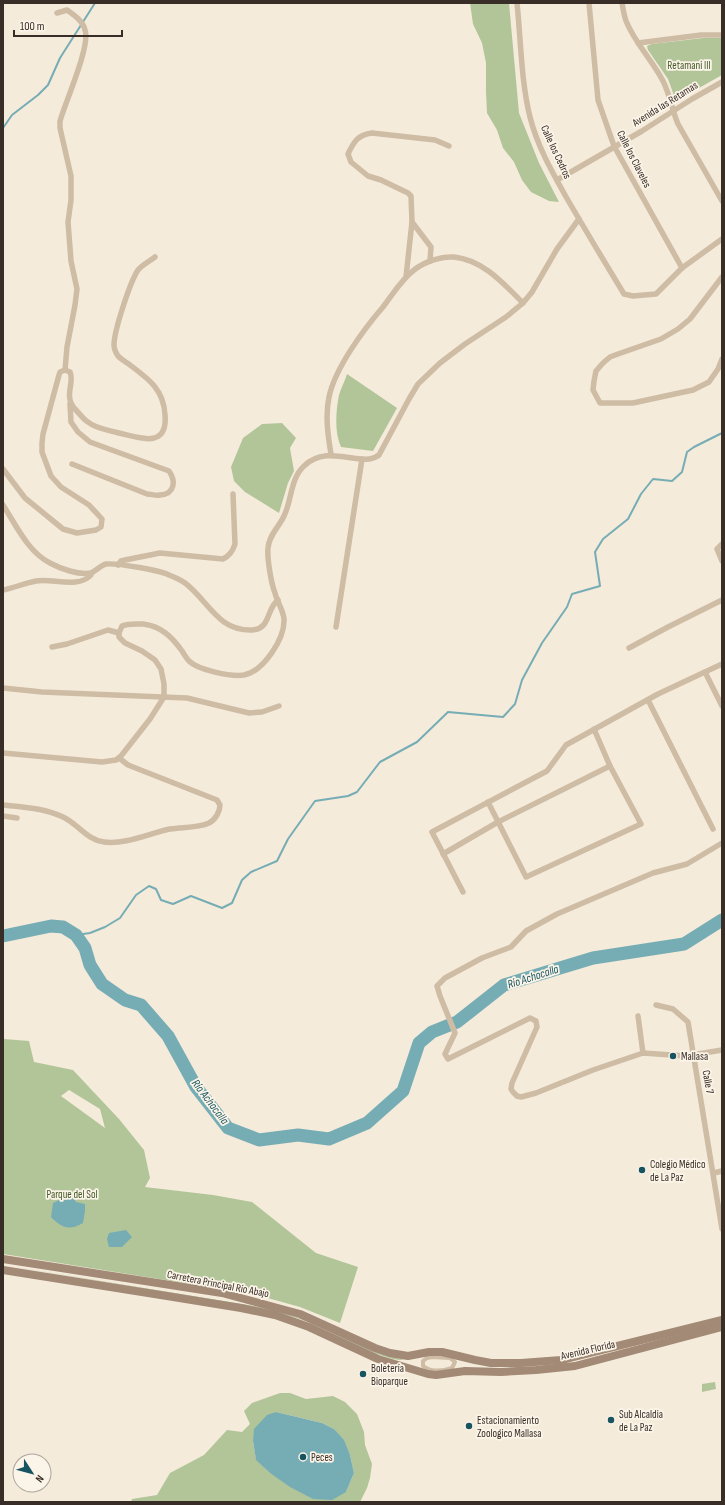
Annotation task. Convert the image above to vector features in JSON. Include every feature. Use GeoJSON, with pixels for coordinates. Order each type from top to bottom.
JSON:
{"type":"FeatureCollection","features":[{"type":"Feature","properties":{"kind":"main road","name":"Carretera Principal Río Abajo"},"geometry":{"type":"LineString","coordinates":[[3,1259],[222,1293],[300,1314],[375,1348],[390,1353],[408,1356],[429,1352],[442,1352],[456,1355]]}},
{"type":"Feature","properties":{"kind":"main road","name":"Carretera Principal Río Abajo"},"geometry":{"type":"LineString","coordinates":[[3,1270],[182,1298],[270,1314],[309,1327],[378,1359],[428,1374],[436,1375],[454,1370]]}},
{"type":"Feature","properties":{"kind":"main road","name":"Avenida Florida"},"geometry":{"type":"LineString","coordinates":[[456,1355],[490,1363],[521,1363],[561,1360],[722,1320]]}},
{"type":"Feature","properties":{"kind":"main road","name":"Avenida Florida"},"geometry":{"type":"LineString","coordinates":[[454,1370],[501,1372],[569,1367],[722,1327]]}},
{"type":"Feature","properties":{"kind":"main road"},"geometry":{"type":"LineString","coordinates":[[420,1371],[419,1362],[422,1354]]}},
{"type":"Feature","properties":{"kind":"main road"},"geometry":{"type":"LineString","coordinates":[[454,1370],[459,1364],[456,1355]]}},
{"type":"Feature","properties":{"kind":"street","name":"Calle los Cedros"},"geometry":{"type":"LineString","coordinates":[[517,3],[525,86],[530,117],[538,141],[557,180],[624,294],[633,296],[656,294],[682,268]]}},
{"type":"Feature","properties":{"kind":"street","name":"Calle los Claveles"},"geometry":{"type":"LineString","coordinates":[[588,3],[598,100],[614,146],[682,268]]}},
{"type":"Feature","properties":{"kind":"street"},"geometry":{"type":"LineString","coordinates":[[622,3],[625,19],[638,43],[663,81],[668,93],[672,112],[678,124],[722,201]]}},
{"type":"Feature","properties":{"kind":"street"},"geometry":{"type":"LineString","coordinates":[[57,13],[67,10],[78,19],[86,30],[84,50],[60,121],[60,128],[71,176],[71,200],[68,222],[71,261],[77,289],[66,346],[65,370]]}},
{"type":"Feature","properties":{"kind":"street"},"geometry":{"type":"LineString","coordinates":[[638,43],[701,35],[722,35]]}},
{"type":"Feature","properties":{"kind":"street","name":"Avenida las Retamas"},"geometry":{"type":"LineString","coordinates":[[557,180],[722,82]]}},
{"type":"Feature","properties":{"kind":"street"},"geometry":{"type":"LineString","coordinates":[[406,277],[412,222],[411,196],[408,193],[381,180],[368,176],[351,162],[348,154],[353,143],[363,134],[372,133],[435,140],[449,146]]}},
{"type":"Feature","properties":{"kind":"street"},"geometry":{"type":"LineString","coordinates":[[118,633],[122,626],[128,624],[148,625],[157,628],[170,636],[189,661],[197,666],[227,674],[244,675],[252,672],[263,664],[277,643],[284,619],[272,581],[268,550],[270,537],[284,516],[298,472],[308,462],[331,454],[370,460],[376,458],[381,452],[418,384],[465,344],[506,317],[523,303],[532,292],[557,249],[579,219]]}},
{"type":"Feature","properties":{"kind":"street"},"geometry":{"type":"LineString","coordinates":[[412,222],[431,247],[430,261]]}},
{"type":"Feature","properties":{"kind":"street"},"geometry":{"type":"LineString","coordinates":[[682,268],[722,239]]}},
{"type":"Feature","properties":{"kind":"street"},"geometry":{"type":"LineString","coordinates":[[70,402],[88,423],[105,430],[145,440],[155,438],[164,429],[166,415],[160,393],[151,382],[118,356],[114,346],[116,330],[132,283],[138,270],[155,257]]}},
{"type":"Feature","properties":{"kind":"street"},"geometry":{"type":"LineString","coordinates":[[331,454],[327,420],[329,397],[334,383],[363,332],[406,277],[415,269],[430,261],[453,257],[471,261],[498,278],[523,303]]}},
{"type":"Feature","properties":{"kind":"street"},"geometry":{"type":"LineString","coordinates":[[722,277],[690,319],[678,329],[657,341],[618,354],[606,360],[596,371],[593,390],[600,403],[633,402],[693,390],[709,382],[718,369],[722,359]]}},
{"type":"Feature","properties":{"kind":"street"},"geometry":{"type":"LineString","coordinates":[[65,370],[70,372],[72,376],[69,394],[72,422],[78,432],[90,442],[168,471],[174,478],[174,486],[168,493],[160,495],[147,494],[72,464]]}},
{"type":"Feature","properties":{"kind":"street"},"geometry":{"type":"LineString","coordinates":[[3,468],[25,498],[63,529],[77,532],[96,530],[101,526],[102,519],[96,512],[55,482],[51,476],[42,452],[43,434],[59,375],[60,372],[65,370]]}},
{"type":"Feature","properties":{"kind":"street"},"geometry":{"type":"LineString","coordinates":[[336,628],[362,459]]}},
{"type":"Feature","properties":{"kind":"street"},"geometry":{"type":"LineString","coordinates":[[118,565],[121,561],[160,553],[225,558],[233,551],[235,544],[233,494]]}},
{"type":"Feature","properties":{"kind":"street"},"geometry":{"type":"LineString","coordinates":[[3,505],[31,546],[42,559],[61,568],[91,573]]}},
{"type":"Feature","properties":{"kind":"street"},"geometry":{"type":"LineString","coordinates":[[722,544],[717,549],[722,561]]}},
{"type":"Feature","properties":{"kind":"street"},"geometry":{"type":"LineString","coordinates":[[3,590],[37,581],[79,581],[88,578],[91,573],[105,564],[118,565],[168,574],[185,583],[218,619],[232,626],[245,630],[256,629],[264,626],[272,606],[278,600]]}},
{"type":"Feature","properties":{"kind":"street"},"geometry":{"type":"LineString","coordinates":[[630,648],[722,600]]}},
{"type":"Feature","properties":{"kind":"street"},"geometry":{"type":"LineString","coordinates":[[3,753],[102,762],[119,758],[150,719],[164,697],[163,679],[158,664],[142,651],[125,643],[119,637],[118,633],[108,630],[67,644],[52,647]]}},
{"type":"Feature","properties":{"kind":"street"},"geometry":{"type":"LineString","coordinates":[[463,892],[432,832],[547,771],[566,745],[648,700],[722,664]]}},
{"type":"Feature","properties":{"kind":"street"},"geometry":{"type":"LineString","coordinates":[[705,672],[722,706]]}},
{"type":"Feature","properties":{"kind":"street"},"geometry":{"type":"LineString","coordinates":[[3,688],[42,692],[151,698],[187,698],[249,713],[262,712],[279,706]]}},
{"type":"Feature","properties":{"kind":"street"},"geometry":{"type":"LineString","coordinates":[[648,700],[713,829]]}},
{"type":"Feature","properties":{"kind":"street"},"geometry":{"type":"LineString","coordinates":[[488,802],[526,877],[641,824],[610,766],[594,730]]}},
{"type":"Feature","properties":{"kind":"street"},"geometry":{"type":"LineString","coordinates":[[3,805],[49,811],[65,818],[93,839],[114,843],[169,830],[202,825],[210,822],[216,816],[220,805],[217,800],[128,765],[119,758]]}},
{"type":"Feature","properties":{"kind":"street"},"geometry":{"type":"LineString","coordinates":[[443,854],[498,822],[610,766]]}},
{"type":"Feature","properties":{"kind":"street"},"geometry":{"type":"LineString","coordinates":[[3,816],[16,818]]}},
{"type":"Feature","properties":{"kind":"street"},"geometry":{"type":"LineString","coordinates":[[722,842],[687,864],[653,873],[557,914],[526,931],[511,947],[482,958],[445,978],[437,986],[455,1033],[445,1054],[448,1059],[530,1018],[536,1021],[536,1027],[512,1083],[511,1089],[517,1096],[521,1097],[536,1093],[593,1070],[643,1053],[686,1056],[722,1050]]}},
{"type":"Feature","properties":{"kind":"street","name":"Calle 7"},"geometry":{"type":"LineString","coordinates":[[656,1005],[673,1009],[688,1022],[714,1173],[722,1230]]}},
{"type":"Feature","properties":{"kind":"street"},"geometry":{"type":"LineString","coordinates":[[638,1016],[643,1053]]}},
{"type":"Feature","properties":{"kind":"street"},"geometry":{"type":"LineString","coordinates":[[714,1173],[722,1171]]}},
{"type":"Feature","properties":{"kind":"street"},"geometry":{"type":"LineString","coordinates":[[432,1357],[450,1358],[454,1362],[454,1370],[425,1368],[423,1366],[423,1361],[432,1357]]}},
{"type":"Feature","properties":{"kind":"green space"},"geometry":{"type":"Polygon","coordinates":[[[470,3],[509,3],[519,113],[539,163],[559,202],[549,201],[531,192],[522,180],[514,162],[503,148],[497,130],[487,113],[486,63],[482,43],[473,24],[470,3]]]}},
{"type":"Feature","properties":{"kind":"green space","name":"Retamani III"},"geometry":{"type":"Polygon","coordinates":[[[703,38],[722,38],[722,75],[676,101],[668,79],[648,50],[647,46],[652,44],[703,38]]]}},
{"type":"Feature","properties":{"kind":"green space"},"geometry":{"type":"Polygon","coordinates":[[[347,374],[397,408],[373,451],[341,447],[336,428],[337,407],[339,395],[347,374]]]}},
{"type":"Feature","properties":{"kind":"green space"},"geometry":{"type":"Polygon","coordinates":[[[282,423],[296,438],[290,448],[294,471],[288,483],[279,513],[245,492],[234,481],[231,467],[243,438],[262,424],[282,423]]]}},
{"type":"Feature","properties":{"kind":"green space","name":"Parque del Sol"},"geometry":{"type":"Polygon","coordinates":[[[3,1028],[4,1039],[29,1041],[34,1062],[73,1070],[119,1119],[144,1150],[150,1178],[145,1187],[213,1195],[252,1202],[316,1253],[358,1267],[340,1323],[300,1307],[253,1294],[3,1254],[3,1028]],[[69,1090],[61,1096],[105,1128],[100,1109],[69,1090]]]}},
{"type":"Feature","properties":{"kind":"green space"},"geometry":{"type":"Polygon","coordinates":[[[3,1265],[269,1309],[311,1322],[375,1350],[404,1360],[395,1359],[372,1352],[313,1324],[294,1317],[260,1308],[3,1265]]]}},
{"type":"Feature","properties":{"kind":"green space"},"geometry":{"type":"Polygon","coordinates":[[[715,1382],[716,1389],[702,1392],[702,1384],[715,1382]]]}},
{"type":"Feature","properties":{"kind":"green space"},"geometry":{"type":"Polygon","coordinates":[[[280,1393],[290,1393],[306,1399],[333,1396],[345,1402],[357,1414],[364,1432],[365,1445],[372,1464],[367,1488],[360,1502],[131,1502],[132,1499],[157,1495],[170,1473],[204,1455],[227,1430],[242,1432],[250,1424],[244,1411],[252,1403],[280,1393]],[[276,1412],[253,1441],[256,1459],[270,1473],[346,1492],[354,1473],[350,1455],[334,1429],[322,1423],[276,1412]]]}},
{"type":"Feature","properties":{"kind":"water"},"geometry":{"type":"Polygon","coordinates":[[[73,1197],[76,1202],[85,1204],[85,1211],[83,1223],[70,1228],[62,1226],[51,1217],[53,1203],[63,1198],[73,1197]]]}},
{"type":"Feature","properties":{"kind":"water"},"geometry":{"type":"Polygon","coordinates":[[[126,1230],[132,1237],[122,1247],[109,1247],[107,1239],[109,1233],[126,1230]]]}},
{"type":"Feature","properties":{"kind":"water","name":"Peces"},"geometry":{"type":"Polygon","coordinates":[[[276,1412],[322,1423],[334,1429],[344,1440],[350,1455],[354,1473],[346,1492],[332,1500],[313,1499],[290,1487],[270,1473],[256,1460],[253,1441],[254,1429],[267,1415],[276,1412]]]}},
{"type":"Feature","properties":{"kind":"waterway"},"geometry":{"type":"LineString","coordinates":[[3,128],[12,115],[38,95],[48,85],[60,58],[95,3]]}},
{"type":"Feature","properties":{"kind":"waterway"},"geometry":{"type":"LineString","coordinates":[[76,935],[90,933],[105,927],[120,918],[136,895],[149,886],[156,889],[161,900],[173,904],[191,896],[222,908],[232,903],[242,880],[251,872],[277,861],[288,839],[315,801],[348,796],[357,792],[380,762],[417,742],[448,712],[503,717],[515,704],[522,680],[542,643],[567,607],[572,594],[600,586],[595,552],[603,539],[628,519],[641,494],[653,479],[672,481],[682,472],[687,452],[722,433]]}},
{"type":"Feature","properties":{"kind":"waterway","name":"Río Achocalla"},"geometry":{"type":"LineString","coordinates":[[3,936],[51,926],[63,927],[76,935],[85,948],[90,965],[102,984],[125,1000],[141,1005],[168,1036],[196,1087],[228,1128],[259,1140],[298,1135],[329,1139],[367,1123],[403,1091],[419,1043],[432,1032],[457,1022],[504,985],[593,958],[684,944],[722,920]]}},
{"type":"Feature","properties":{"kind":"place","name":"Mallasa"},"geometry":{"type":"Point","coordinates":[673,1056]}},
{"type":"Feature","properties":{"kind":"place","name":"Colegio Médico de La Paz"},"geometry":{"type":"Point","coordinates":[642,1170]}},
{"type":"Feature","properties":{"kind":"place","name":"Boletería Bioparque"},"geometry":{"type":"Point","coordinates":[363,1374]}},
{"type":"Feature","properties":{"kind":"place","name":"Sub Alcaldia de La Paz"},"geometry":{"type":"Point","coordinates":[611,1420]}},
{"type":"Feature","properties":{"kind":"place","name":"Estacionamiento Zoologico Mallasa"},"geometry":{"type":"Point","coordinates":[469,1426]}},
{"type":"Feature","properties":{"kind":"place","name":"Peces"},"geometry":{"type":"Point","coordinates":[303,1457]}}]}
